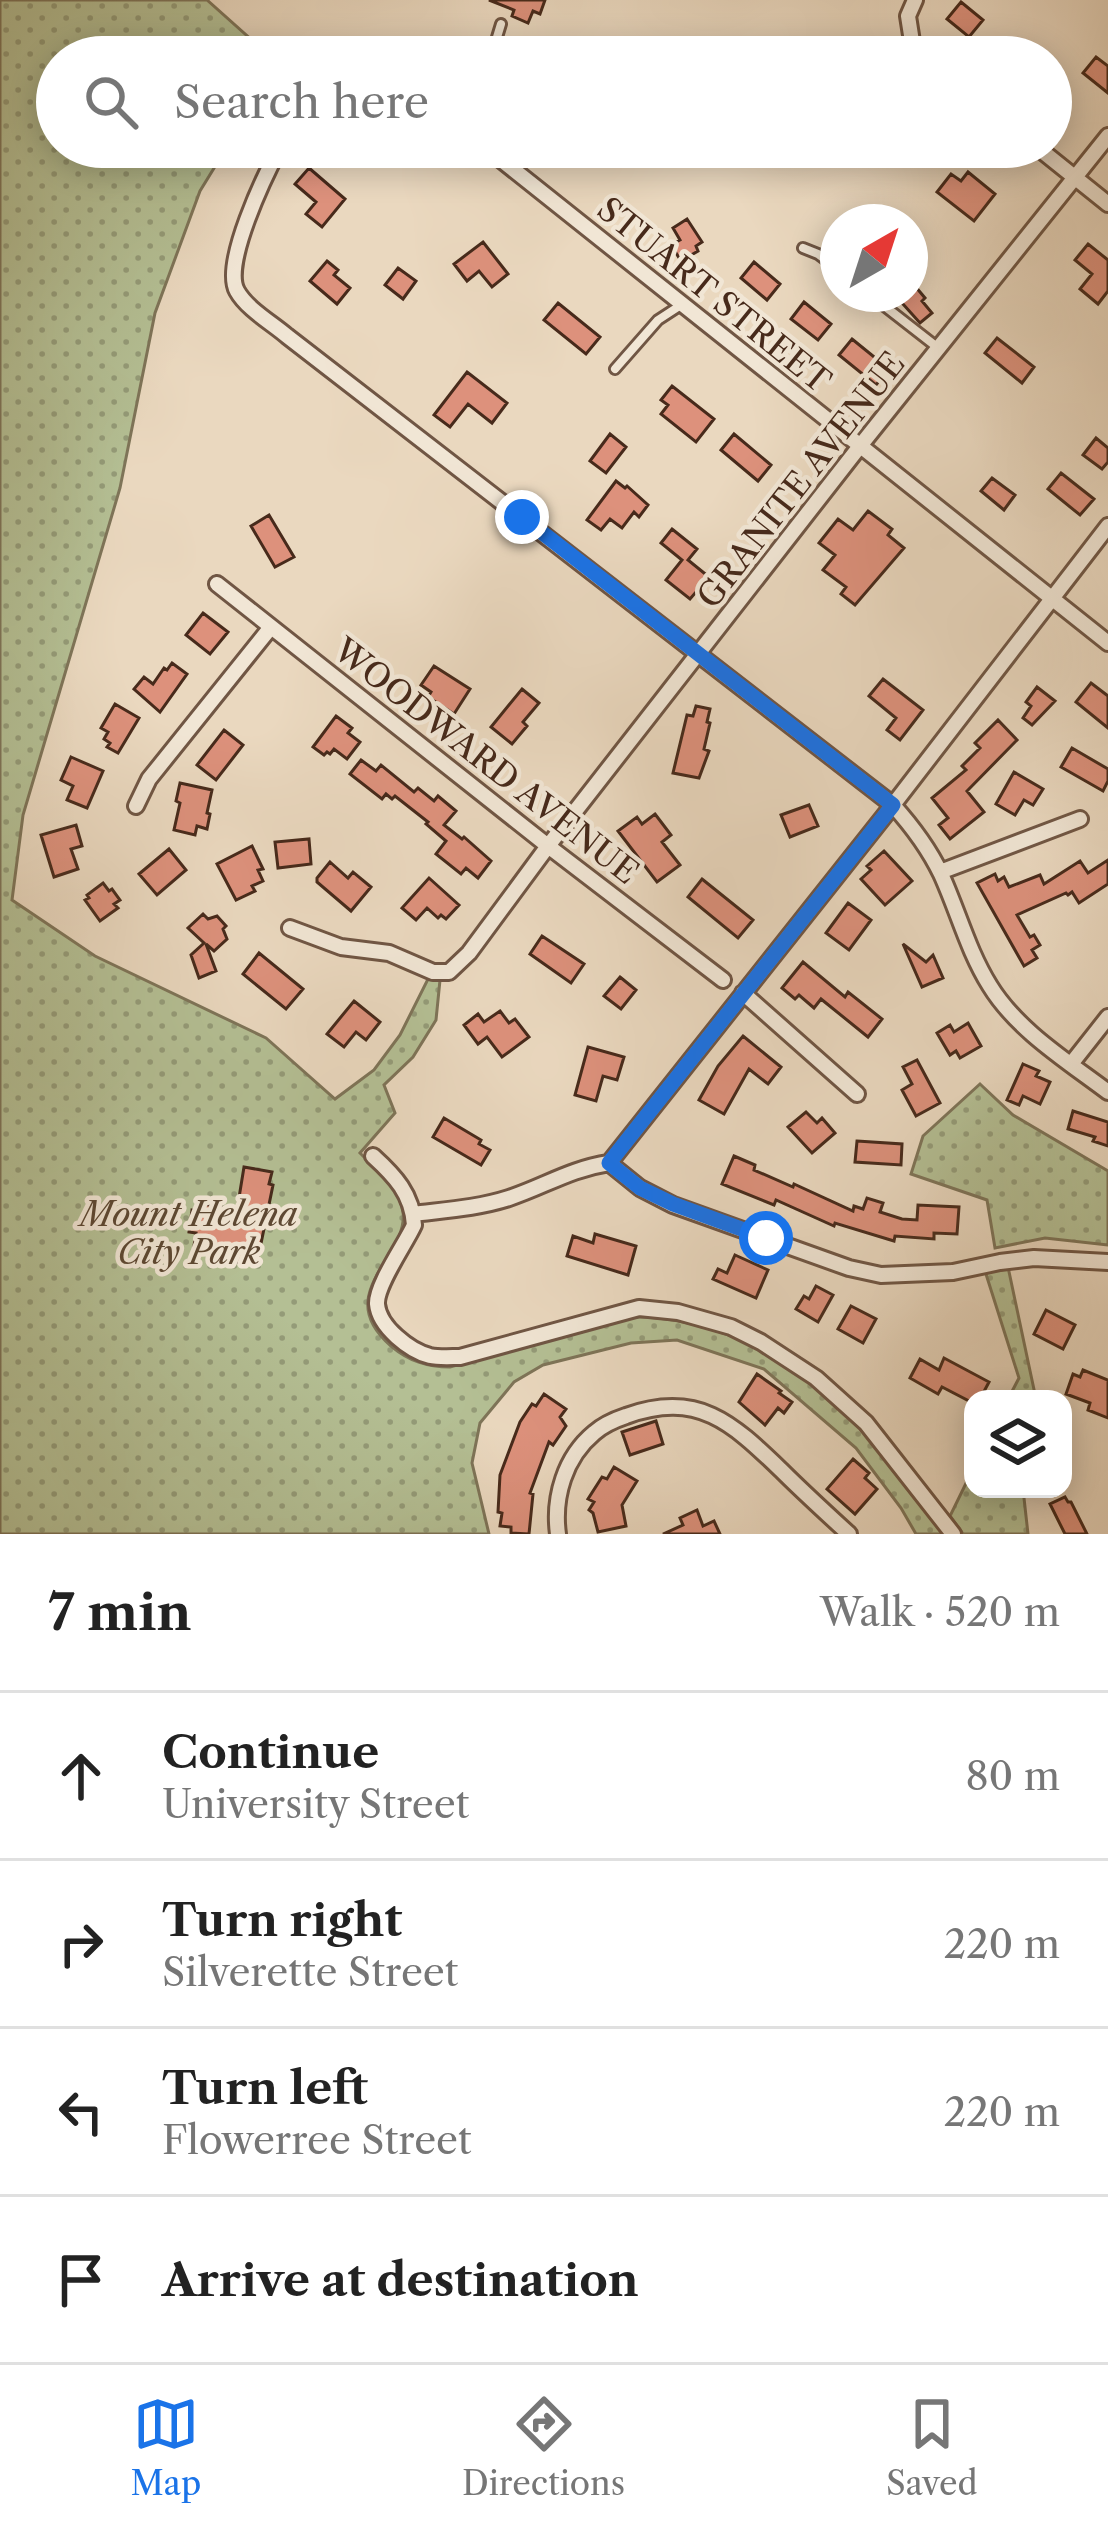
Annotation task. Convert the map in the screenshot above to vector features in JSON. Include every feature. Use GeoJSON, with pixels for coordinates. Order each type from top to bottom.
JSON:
{"type":"FeatureCollection","features":[{"type":"Feature","properties":{"kind":"street"},"geometry":{"type":"LineString","coordinates":[[900,0],[900,16],[910,36]]}},
{"type":"Feature","properties":{"kind":"street"},"geometry":{"type":"LineString","coordinates":[[914,36],[908,16],[915,0]]}},
{"type":"Feature","properties":{"kind":"street","name":"GRANITE AVENUE"},"geometry":{"type":"LineString","coordinates":[[290,928],[340,947],[389,953],[433,972],[449,972],[469,953],[860,446],[1108,136]]}},
{"type":"Feature","properties":{"kind":"street"},"geometry":{"type":"LineString","coordinates":[[270,168],[250,212],[232,271],[241,297],[893,805],[940,872],[976,963],[992,989],[1023,1025],[1108,1092]]}},
{"type":"Feature","properties":{"kind":"street","name":"STUART STREET"},"geometry":{"type":"LineString","coordinates":[[511,168],[1108,643]]}},
{"type":"Feature","properties":{"kind":"street"},"geometry":{"type":"LineString","coordinates":[[1063,168],[1108,204]]}},
{"type":"Feature","properties":{"kind":"street"},"geometry":{"type":"LineString","coordinates":[[413,1214],[505,1199],[581,1167],[609,1163],[1108,526]]}},
{"type":"Feature","properties":{"kind":"street","name":"WOODWARD AVENUE"},"geometry":{"type":"LineString","coordinates":[[217,584],[723,980]]}},
{"type":"Feature","properties":{"kind":"street"},"geometry":{"type":"LineString","coordinates":[[136,806],[149,779],[271,627]]}},
{"type":"Feature","properties":{"kind":"street"},"geometry":{"type":"LineString","coordinates":[[940,872],[1080,819]]}},
{"type":"Feature","properties":{"kind":"street"},"geometry":{"type":"LineString","coordinates":[[743,993],[857,1094]]}},
{"type":"Feature","properties":{"kind":"street"},"geometry":{"type":"LineString","coordinates":[[1071,1064],[1108,1016]]}},
{"type":"Feature","properties":{"kind":"street"},"geometry":{"type":"LineString","coordinates":[[373,1156],[400,1181],[413,1214],[414,1225],[377,1303],[385,1323],[401,1340],[430,1356],[460,1357],[639,1308],[678,1312],[731,1327],[816,1378],[866,1423],[953,1534]]}},
{"type":"Feature","properties":{"kind":"street"},"geometry":{"type":"LineString","coordinates":[[609,1163],[640,1188],[673,1204],[849,1268],[881,1275],[953,1272],[1034,1258],[1108,1262]]}},
{"type":"Feature","properties":{"kind":"street"},"geometry":{"type":"LineString","coordinates":[[558,1534],[562,1481],[585,1441],[611,1420],[670,1406],[703,1410],[730,1424],[849,1534]]}},
{"type":"Feature","properties":{"kind":"lane"},"geometry":{"type":"LineString","coordinates":[[497,36],[501,24]]}},
{"type":"Feature","properties":{"kind":"lane"},"geometry":{"type":"LineString","coordinates":[[803,248],[820,256]]}},
{"type":"Feature","properties":{"kind":"lane"},"geometry":{"type":"LineString","coordinates":[[615,369],[658,320],[682,304]]}},
{"type":"Feature","properties":{"kind":"lane"},"geometry":{"type":"LineString","coordinates":[[892,312],[938,348]]}},
{"type":"Feature","properties":{"kind":"green space","name":"Mount Helena City Park"},"geometry":{"type":"Polygon","coordinates":[[[0,0],[207,0],[247,36],[36,36],[36,168],[214,168],[200,191],[155,313],[120,488],[23,815],[12,900],[95,956],[266,1038],[335,1099],[374,1070],[400,1035],[428,979],[440,980],[436,1020],[413,1057],[384,1085],[395,1113],[360,1153],[392,1187],[403,1212],[402,1229],[376,1276],[368,1309],[374,1327],[391,1346],[419,1362],[450,1367],[634,1317],[676,1320],[717,1331],[754,1346],[818,1387],[872,1442],[943,1534],[916,1534],[856,1448],[764,1369],[677,1340],[631,1343],[543,1365],[514,1382],[480,1423],[472,1463],[489,1534],[0,1534],[0,0]]]}},
{"type":"Feature","properties":{"kind":"green space"},"geometry":{"type":"Polygon","coordinates":[[[980,1084],[1013,1115],[1108,1171],[1108,1245],[1045,1238],[995,1248],[987,1200],[911,1174],[923,1136],[980,1084]]]}},
{"type":"Feature","properties":{"kind":"green space"},"geometry":{"type":"Polygon","coordinates":[[[1008,1267],[1034,1390],[1013,1390],[1019,1378],[985,1271],[1008,1267]]]}},
{"type":"Feature","properties":{"kind":"green space"},"geometry":{"type":"Polygon","coordinates":[[[964,1487],[964,1498],[1024,1498],[1028,1534],[963,1534],[950,1516],[964,1487]]]}},
{"type":"Feature","properties":{"kind":"building"},"geometry":{"type":"Polygon","coordinates":[[[489,0],[545,0],[540,14],[533,11],[528,23],[512,16],[514,10],[489,0]]]}},
{"type":"Feature","properties":{"kind":"building"},"geometry":{"type":"Polygon","coordinates":[[[961,2],[983,20],[968,36],[947,19],[961,2]]]}},
{"type":"Feature","properties":{"kind":"building"},"geometry":{"type":"Polygon","coordinates":[[[1096,57],[1108,66],[1108,93],[1083,73],[1096,57]]]}},
{"type":"Feature","properties":{"kind":"building"},"geometry":{"type":"Polygon","coordinates":[[[309,168],[345,199],[322,227],[306,214],[316,202],[295,184],[309,168]]]}},
{"type":"Feature","properties":{"kind":"building"},"geometry":{"type":"Polygon","coordinates":[[[968,172],[995,194],[974,221],[937,192],[951,174],[961,181],[968,172]]]}},
{"type":"Feature","properties":{"kind":"building"},"geometry":{"type":"Polygon","coordinates":[[[687,219],[702,242],[696,246],[698,251],[681,261],[671,245],[680,240],[673,228],[687,219]]]}},
{"type":"Feature","properties":{"kind":"building"},"geometry":{"type":"Polygon","coordinates":[[[483,242],[508,274],[492,287],[479,271],[467,281],[454,264],[483,242]]]}},
{"type":"Feature","properties":{"kind":"building"},"geometry":{"type":"Polygon","coordinates":[[[1088,244],[1108,260],[1108,291],[1098,304],[1080,289],[1092,274],[1075,260],[1088,244]]]}},
{"type":"Feature","properties":{"kind":"building"},"geometry":{"type":"Polygon","coordinates":[[[327,261],[338,270],[334,275],[350,288],[337,304],[310,281],[327,261]]]}},
{"type":"Feature","properties":{"kind":"building"},"geometry":{"type":"Polygon","coordinates":[[[754,262],[780,284],[767,300],[741,278],[754,262]]]}},
{"type":"Feature","properties":{"kind":"building"},"geometry":{"type":"Polygon","coordinates":[[[398,268],[416,281],[403,299],[385,285],[398,268]]]}},
{"type":"Feature","properties":{"kind":"building"},"geometry":{"type":"Polygon","coordinates":[[[804,302],[831,324],[818,340],[791,319],[804,302]]]}},
{"type":"Feature","properties":{"kind":"building"},"geometry":{"type":"Polygon","coordinates":[[[558,303],[600,337],[586,354],[544,320],[558,303]]]}},
{"type":"Feature","properties":{"kind":"building"},"geometry":{"type":"Polygon","coordinates":[[[928,308],[932,313],[920,323],[910,312],[928,312],[928,308]]]}},
{"type":"Feature","properties":{"kind":"building"},"geometry":{"type":"Polygon","coordinates":[[[997,338],[1034,367],[1022,383],[985,353],[997,338]]]}},
{"type":"Feature","properties":{"kind":"building"},"geometry":{"type":"Polygon","coordinates":[[[852,339],[889,369],[876,385],[839,355],[852,339]]]}},
{"type":"Feature","properties":{"kind":"building"},"geometry":{"type":"Polygon","coordinates":[[[467,372],[507,403],[492,423],[468,404],[450,427],[434,415],[467,372]]]}},
{"type":"Feature","properties":{"kind":"building"},"geometry":{"type":"Polygon","coordinates":[[[672,386],[714,419],[696,442],[661,414],[668,405],[661,400],[672,386]]]}},
{"type":"Feature","properties":{"kind":"building"},"geometry":{"type":"Polygon","coordinates":[[[610,434],[626,447],[606,473],[590,461],[610,434]]]}},
{"type":"Feature","properties":{"kind":"building"},"geometry":{"type":"Polygon","coordinates":[[[734,434],[771,465],[758,481],[721,450],[734,434]]]}},
{"type":"Feature","properties":{"kind":"building"},"geometry":{"type":"Polygon","coordinates":[[[1096,438],[1108,448],[1108,462],[1102,469],[1083,455],[1096,438]]]}},
{"type":"Feature","properties":{"kind":"building"},"geometry":{"type":"Polygon","coordinates":[[[1061,473],[1094,499],[1080,515],[1048,489],[1061,473]]]}},
{"type":"Feature","properties":{"kind":"building"},"geometry":{"type":"Polygon","coordinates":[[[992,478],[1015,495],[1004,510],[981,491],[992,478]]]}},
{"type":"Feature","properties":{"kind":"building"},"geometry":{"type":"Polygon","coordinates":[[[616,481],[648,505],[639,517],[634,512],[622,528],[610,519],[601,530],[587,520],[616,481]]]}},
{"type":"Feature","properties":{"kind":"building"},"geometry":{"type":"Polygon","coordinates":[[[868,511],[892,529],[888,535],[904,548],[855,605],[841,594],[846,587],[823,570],[835,555],[819,543],[838,519],[853,530],[868,511]]]}},
{"type":"Feature","properties":{"kind":"building"},"geometry":{"type":"Polygon","coordinates":[[[269,515],[294,557],[275,567],[251,526],[269,515]]]}},
{"type":"Feature","properties":{"kind":"building"},"geometry":{"type":"Polygon","coordinates":[[[672,529],[697,549],[688,560],[709,577],[690,599],[666,580],[682,560],[661,543],[672,529]]]}},
{"type":"Feature","properties":{"kind":"building"},"geometry":{"type":"Polygon","coordinates":[[[203,613],[228,632],[210,654],[186,635],[203,613]]]}},
{"type":"Feature","properties":{"kind":"building"},"geometry":{"type":"Polygon","coordinates":[[[172,663],[187,674],[160,712],[134,689],[144,677],[153,684],[172,663]]]}},
{"type":"Feature","properties":{"kind":"building"},"geometry":{"type":"Polygon","coordinates":[[[434,666],[470,689],[454,714],[428,697],[431,692],[421,685],[434,666]]]}},
{"type":"Feature","properties":{"kind":"building"},"geometry":{"type":"Polygon","coordinates":[[[883,679],[923,710],[900,740],[887,730],[896,718],[869,696],[883,679]]]}},
{"type":"Feature","properties":{"kind":"building"},"geometry":{"type":"Polygon","coordinates":[[[1091,683],[1108,696],[1108,728],[1076,702],[1091,683]]]}},
{"type":"Feature","properties":{"kind":"building"},"geometry":{"type":"Polygon","coordinates":[[[1037,687],[1055,701],[1032,725],[1023,718],[1031,706],[1026,702],[1037,687]]]}},
{"type":"Feature","properties":{"kind":"building"},"geometry":{"type":"Polygon","coordinates":[[[522,689],[539,703],[512,744],[491,727],[522,689]]]}},
{"type":"Feature","properties":{"kind":"building"},"geometry":{"type":"Polygon","coordinates":[[[115,704],[139,718],[118,753],[107,747],[108,732],[101,728],[115,704]]]}},
{"type":"Feature","properties":{"kind":"building"},"geometry":{"type":"Polygon","coordinates":[[[696,706],[710,709],[704,749],[709,751],[699,778],[673,773],[687,715],[693,716],[696,706]]]}},
{"type":"Feature","properties":{"kind":"building"},"geometry":{"type":"Polygon","coordinates":[[[336,716],[352,728],[348,733],[360,742],[347,759],[334,749],[324,755],[313,747],[336,716]]]}},
{"type":"Feature","properties":{"kind":"building"},"geometry":{"type":"Polygon","coordinates":[[[998,720],[1017,740],[967,791],[984,812],[950,839],[939,825],[948,818],[932,798],[966,770],[962,766],[980,748],[975,743],[998,720]]]}},
{"type":"Feature","properties":{"kind":"building"},"geometry":{"type":"Polygon","coordinates":[[[224,730],[243,745],[216,780],[197,765],[224,730]]]}},
{"type":"Feature","properties":{"kind":"building"},"geometry":{"type":"Polygon","coordinates":[[[1072,748],[1108,769],[1103,791],[1061,767],[1072,748]]]}},
{"type":"Feature","properties":{"kind":"building"},"geometry":{"type":"Polygon","coordinates":[[[71,757],[103,771],[87,808],[67,800],[73,786],[61,780],[71,757]]]}},
{"type":"Feature","properties":{"kind":"building"},"geometry":{"type":"Polygon","coordinates":[[[361,760],[376,771],[381,765],[414,792],[418,788],[434,801],[438,796],[456,811],[444,825],[491,861],[478,878],[466,868],[461,874],[436,854],[446,841],[428,822],[395,796],[386,794],[382,799],[350,774],[361,760]]]}},
{"type":"Feature","properties":{"kind":"building"},"geometry":{"type":"Polygon","coordinates":[[[1014,772],[1043,789],[1033,805],[1024,800],[1015,815],[996,804],[1014,772]]]}},
{"type":"Feature","properties":{"kind":"building"},"geometry":{"type":"Polygon","coordinates":[[[180,783],[212,790],[207,829],[197,826],[195,835],[174,830],[180,783]]]}},
{"type":"Feature","properties":{"kind":"building"},"geometry":{"type":"Polygon","coordinates":[[[809,805],[818,826],[790,837],[781,815],[809,805]]]}},
{"type":"Feature","properties":{"kind":"building"},"geometry":{"type":"Polygon","coordinates":[[[655,814],[671,835],[662,842],[680,865],[657,882],[618,831],[637,817],[642,824],[655,814]]]}},
{"type":"Feature","properties":{"kind":"building"},"geometry":{"type":"Polygon","coordinates":[[[76,825],[82,846],[71,849],[78,869],[54,877],[41,835],[76,825]]]}},
{"type":"Feature","properties":{"kind":"building"},"geometry":{"type":"Polygon","coordinates":[[[309,839],[311,864],[278,868],[275,842],[309,839]]]}},
{"type":"Feature","properties":{"kind":"building"},"geometry":{"type":"Polygon","coordinates":[[[252,846],[263,881],[236,900],[217,864],[252,846]]]}},
{"type":"Feature","properties":{"kind":"building"},"geometry":{"type":"Polygon","coordinates":[[[169,849],[186,870],[157,895],[139,874],[169,849]]]}},
{"type":"Feature","properties":{"kind":"building"},"geometry":{"type":"Polygon","coordinates":[[[884,851],[912,881],[885,905],[861,879],[871,870],[867,866],[884,851]]]}},
{"type":"Feature","properties":{"kind":"building"},"geometry":{"type":"Polygon","coordinates":[[[1108,860],[1108,884],[1079,903],[1072,892],[1066,893],[1017,915],[1040,945],[1032,950],[1037,958],[1024,966],[977,883],[995,874],[998,881],[1004,877],[1009,887],[1040,875],[1044,884],[1080,861],[1088,873],[1108,860]]]}},
{"type":"Feature","properties":{"kind":"building"},"geometry":{"type":"Polygon","coordinates":[[[330,862],[348,878],[353,872],[371,887],[351,911],[317,882],[330,862]]]}},
{"type":"Feature","properties":{"kind":"building"},"geometry":{"type":"Polygon","coordinates":[[[429,878],[459,905],[446,919],[427,908],[416,920],[402,908],[429,878]]]}},
{"type":"Feature","properties":{"kind":"building"},"geometry":{"type":"Polygon","coordinates":[[[702,879],[753,920],[738,938],[688,897],[702,879]]]}},
{"type":"Feature","properties":{"kind":"building"},"geometry":{"type":"Polygon","coordinates":[[[103,883],[120,900],[114,904],[118,908],[100,921],[85,900],[103,883]]]}},
{"type":"Feature","properties":{"kind":"building"},"geometry":{"type":"Polygon","coordinates":[[[848,903],[871,920],[849,950],[826,933],[848,903]]]}},
{"type":"Feature","properties":{"kind":"building"},"geometry":{"type":"Polygon","coordinates":[[[203,914],[208,919],[217,916],[226,926],[227,939],[214,951],[206,944],[216,971],[199,978],[191,955],[204,943],[188,928],[203,914]]]}},
{"type":"Feature","properties":{"kind":"building"},"geometry":{"type":"Polygon","coordinates":[[[542,936],[584,964],[571,983],[530,954],[542,936]]]}},
{"type":"Feature","properties":{"kind":"building"},"geometry":{"type":"Polygon","coordinates":[[[903,944],[926,962],[933,955],[943,978],[922,987],[903,944]]]}},
{"type":"Feature","properties":{"kind":"building"},"geometry":{"type":"Polygon","coordinates":[[[259,953],[303,989],[286,1009],[243,974],[259,953]]]}},
{"type":"Feature","properties":{"kind":"building"},"geometry":{"type":"Polygon","coordinates":[[[803,962],[845,997],[848,992],[882,1019],[868,1037],[821,999],[814,1008],[782,988],[803,962]]]}},
{"type":"Feature","properties":{"kind":"building"},"geometry":{"type":"Polygon","coordinates":[[[620,977],[636,990],[621,1009],[604,996],[620,977]]]}},
{"type":"Feature","properties":{"kind":"building"},"geometry":{"type":"Polygon","coordinates":[[[354,1001],[380,1022],[366,1040],[356,1032],[344,1047],[327,1034],[354,1001]]]}},
{"type":"Feature","properties":{"kind":"building"},"geometry":{"type":"Polygon","coordinates":[[[500,1011],[509,1023],[515,1019],[529,1037],[502,1057],[487,1037],[478,1044],[464,1025],[478,1014],[484,1022],[500,1011]]]}},
{"type":"Feature","properties":{"kind":"building"},"geometry":{"type":"Polygon","coordinates":[[[968,1023],[981,1046],[960,1058],[956,1051],[950,1055],[937,1033],[950,1025],[954,1032],[968,1023]]]}},
{"type":"Feature","properties":{"kind":"building"},"geometry":{"type":"Polygon","coordinates":[[[743,1036],[781,1067],[768,1084],[749,1069],[724,1114],[699,1100],[718,1066],[743,1036]]]}},
{"type":"Feature","properties":{"kind":"building"},"geometry":{"type":"Polygon","coordinates":[[[588,1047],[624,1057],[617,1080],[603,1076],[596,1101],[575,1095],[588,1047]]]}},
{"type":"Feature","properties":{"kind":"building"},"geometry":{"type":"Polygon","coordinates":[[[917,1060],[940,1103],[916,1116],[902,1090],[912,1084],[903,1067],[917,1060]]]}},
{"type":"Feature","properties":{"kind":"building"},"geometry":{"type":"Polygon","coordinates":[[[1023,1064],[1050,1082],[1040,1104],[1023,1096],[1019,1105],[1007,1100],[1023,1064]]]}},
{"type":"Feature","properties":{"kind":"building"},"geometry":{"type":"Polygon","coordinates":[[[1073,1111],[1108,1122],[1108,1146],[1068,1129],[1073,1111]]]}},
{"type":"Feature","properties":{"kind":"building"},"geometry":{"type":"Polygon","coordinates":[[[806,1112],[817,1123],[822,1118],[835,1133],[812,1153],[788,1127],[806,1112]]]}},
{"type":"Feature","properties":{"kind":"building"},"geometry":{"type":"Polygon","coordinates":[[[444,1118],[490,1150],[481,1165],[433,1137],[444,1118]]]}},
{"type":"Feature","properties":{"kind":"building"},"geometry":{"type":"Polygon","coordinates":[[[857,1141],[902,1144],[901,1165],[855,1162],[857,1141]]]}},
{"type":"Feature","properties":{"kind":"building"},"geometry":{"type":"Polygon","coordinates":[[[734,1156],[755,1165],[754,1170],[853,1211],[854,1206],[863,1209],[867,1198],[883,1203],[880,1212],[902,1219],[917,1220],[918,1205],[959,1207],[957,1234],[934,1233],[934,1239],[895,1236],[894,1241],[834,1226],[776,1200],[774,1205],[722,1184],[734,1156]]]}},
{"type":"Feature","properties":{"kind":"building"},"geometry":{"type":"Polygon","coordinates":[[[244,1167],[272,1172],[269,1184],[273,1185],[258,1258],[247,1256],[246,1264],[230,1261],[231,1252],[194,1246],[196,1233],[189,1232],[192,1210],[201,1212],[203,1204],[237,1210],[244,1167]]]}},
{"type":"Feature","properties":{"kind":"building"},"geometry":{"type":"Polygon","coordinates":[[[595,1234],[636,1246],[628,1275],[567,1256],[573,1236],[593,1243],[595,1234]]]}},
{"type":"Feature","properties":{"kind":"building"},"geometry":{"type":"Polygon","coordinates":[[[735,1255],[768,1270],[756,1298],[713,1279],[718,1269],[727,1273],[735,1255]]]}},
{"type":"Feature","properties":{"kind":"building"},"geometry":{"type":"Polygon","coordinates":[[[816,1286],[833,1295],[818,1322],[796,1309],[816,1286]]]}},
{"type":"Feature","properties":{"kind":"building"},"geometry":{"type":"Polygon","coordinates":[[[851,1306],[876,1319],[863,1343],[838,1329],[851,1306]]]}},
{"type":"Feature","properties":{"kind":"building"},"geometry":{"type":"Polygon","coordinates":[[[1046,1310],[1075,1325],[1063,1349],[1034,1334],[1046,1310]]]}},
{"type":"Feature","properties":{"kind":"building"},"geometry":{"type":"Polygon","coordinates":[[[944,1358],[989,1382],[985,1390],[964,1390],[964,1398],[942,1387],[938,1394],[910,1378],[920,1359],[939,1370],[944,1358]]]}},
{"type":"Feature","properties":{"kind":"building"},"geometry":{"type":"Polygon","coordinates":[[[1083,1370],[1108,1380],[1108,1418],[1088,1410],[1090,1403],[1067,1390],[1073,1374],[1080,1377],[1083,1370]]]}},
{"type":"Feature","properties":{"kind":"building"},"geometry":{"type":"Polygon","coordinates":[[[757,1374],[792,1402],[784,1413],[778,1408],[765,1425],[739,1402],[757,1374]]]}},
{"type":"Feature","properties":{"kind":"building"},"geometry":{"type":"Polygon","coordinates":[[[544,1394],[566,1409],[560,1417],[566,1426],[553,1445],[549,1442],[530,1493],[529,1534],[511,1533],[511,1527],[500,1526],[500,1475],[520,1422],[544,1394]]]}},
{"type":"Feature","properties":{"kind":"building"},"geometry":{"type":"Polygon","coordinates":[[[656,1421],[663,1444],[630,1455],[622,1432],[656,1421]]]}},
{"type":"Feature","properties":{"kind":"building"},"geometry":{"type":"Polygon","coordinates":[[[853,1459],[869,1473],[865,1478],[877,1489],[855,1514],[827,1489],[853,1459]]]}},
{"type":"Feature","properties":{"kind":"building"},"geometry":{"type":"Polygon","coordinates":[[[614,1467],[637,1481],[622,1505],[626,1526],[598,1532],[589,1510],[594,1502],[588,1499],[614,1467]]]}},
{"type":"Feature","properties":{"kind":"building"},"geometry":{"type":"Polygon","coordinates":[[[1063,1498],[1071,1502],[1087,1534],[1065,1534],[1050,1504],[1063,1498]]]}},
{"type":"Feature","properties":{"kind":"building"},"geometry":{"type":"Polygon","coordinates":[[[697,1510],[703,1526],[714,1521],[720,1534],[663,1534],[683,1525],[680,1518],[697,1510]]]}},
{"type":"Feature","properties":{"kind":"route"},"geometry":{"type":"LineString","coordinates":[[522,517],[893,805],[609,1163],[640,1188],[673,1204],[766,1238]]}}]}
